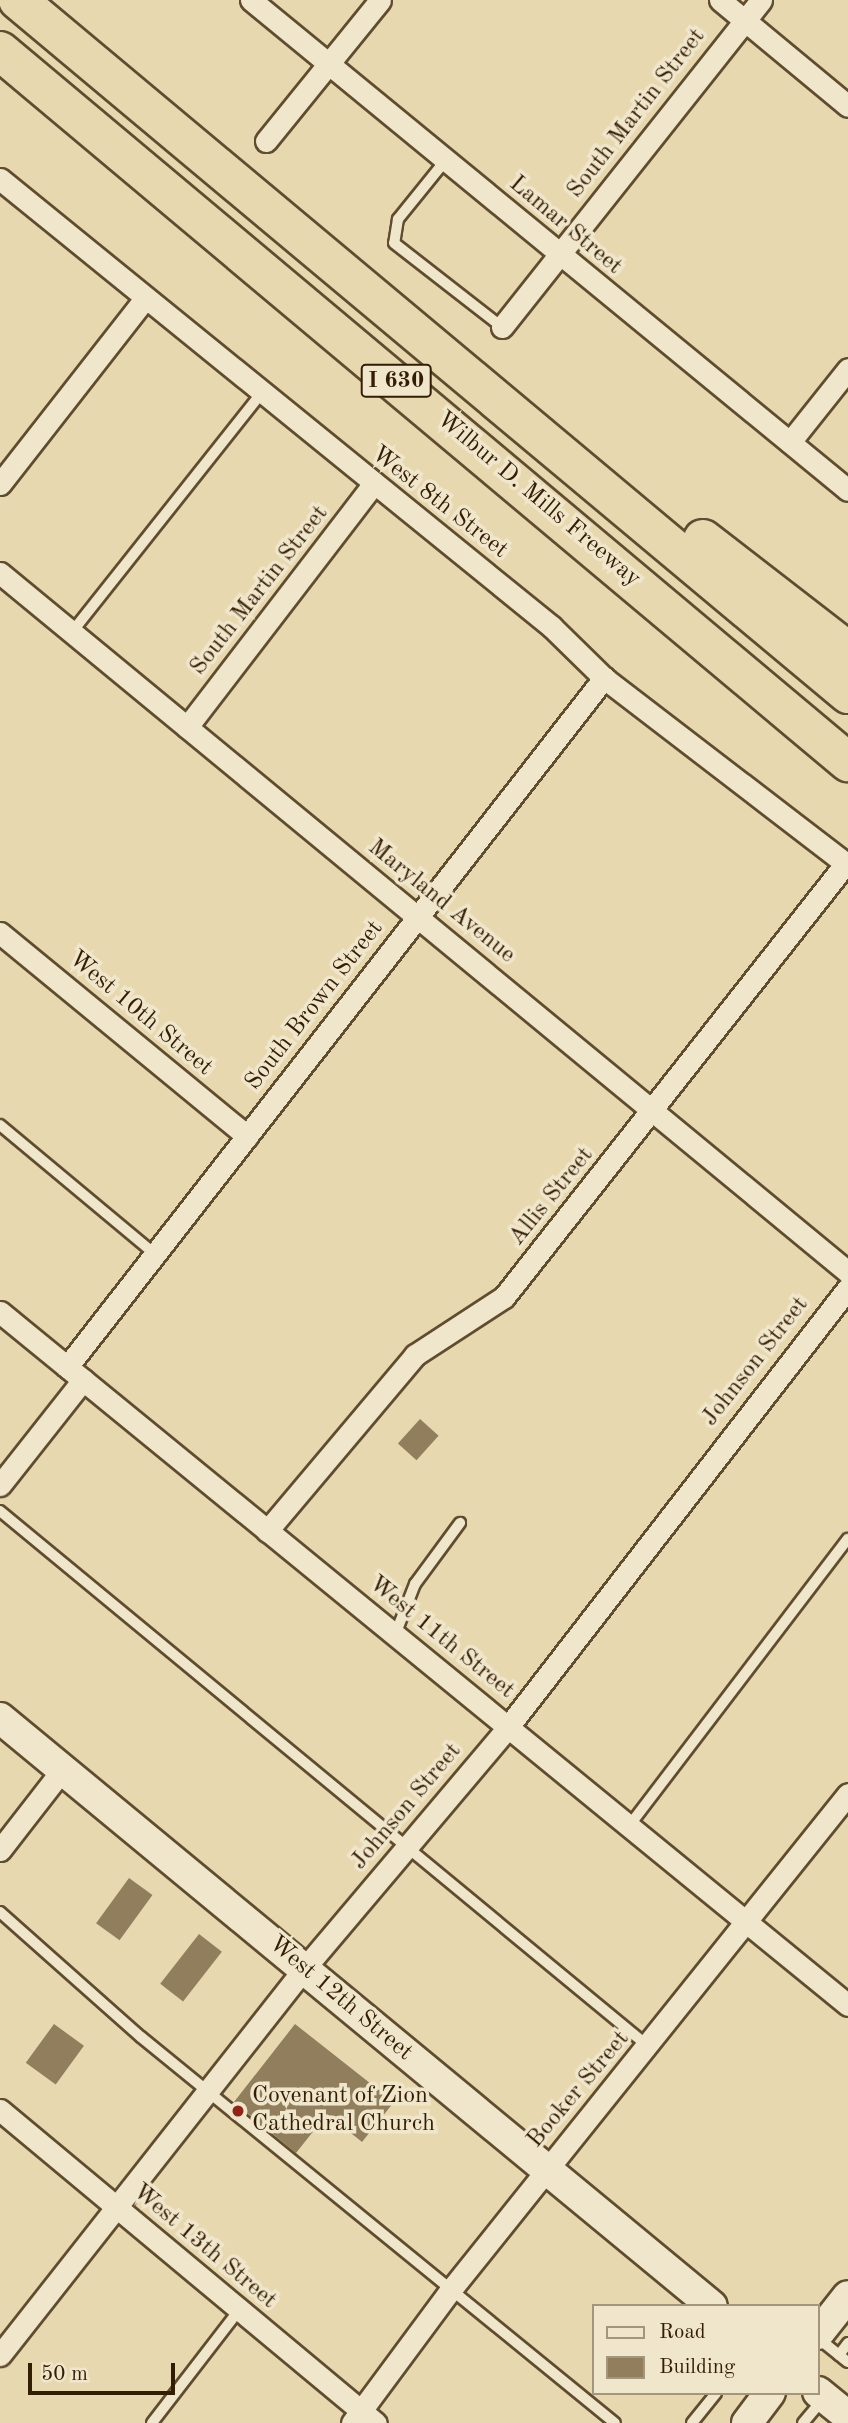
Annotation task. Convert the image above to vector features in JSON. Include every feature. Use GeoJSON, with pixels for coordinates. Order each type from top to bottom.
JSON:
{"type":"FeatureCollection","features":[{"type":"Feature","properties":{"kind":"highway","name":"I 630"},"geometry":{"type":"LineString","coordinates":[[18,0],[409,324],[848,694]]}},
{"type":"Feature","properties":{"kind":"highway"},"geometry":{"type":"LineString","coordinates":[[27,0],[67,41]]}},
{"type":"Feature","properties":{"kind":"highway","name":"Wilbur D. Mills Freeway"},"geometry":{"type":"LineString","coordinates":[[0,51],[848,762]]}},
{"type":"Feature","properties":{"kind":"highway"},"geometry":{"type":"LineString","coordinates":[[0,67],[175,198]]}},
{"type":"Feature","properties":{"kind":"highway"},"geometry":{"type":"LineString","coordinates":[[409,324],[672,514],[848,652]]}},
{"type":"Feature","properties":{"kind":"highway"},"geometry":{"type":"LineString","coordinates":[[791,712],[848,775]]}},
{"type":"Feature","properties":{"kind":"main road","name":"West 12th Street"},"geometry":{"type":"LineString","coordinates":[[0,1718],[547,2169],[698,2301]]}},
{"type":"Feature","properties":{"kind":"main road"},"geometry":{"type":"LineString","coordinates":[[820,2333],[848,2296]]}},
{"type":"Feature","properties":{"kind":"street","name":"Lamar Street"},"geometry":{"type":"LineString","coordinates":[[251,0],[558,255],[848,490]]}},
{"type":"Feature","properties":{"kind":"street"},"geometry":{"type":"LineString","coordinates":[[266,141],[380,0]]}},
{"type":"Feature","properties":{"kind":"street"},"geometry":{"type":"LineString","coordinates":[[720,0],[848,106]]}},
{"type":"Feature","properties":{"kind":"street","name":"South Martin Street"},"geometry":{"type":"LineString","coordinates":[[502,327],[761,0]]}},
{"type":"Feature","properties":{"kind":"street","name":"West 8th Street"},"geometry":{"type":"LineString","coordinates":[[0,179],[144,300],[552,626],[604,678],[847,864]]}},
{"type":"Feature","properties":{"kind":"street"},"geometry":{"type":"LineString","coordinates":[[0,484],[144,300]]}},
{"type":"Feature","properties":{"kind":"street"},"geometry":{"type":"LineString","coordinates":[[790,442],[848,369]]}},
{"type":"Feature","properties":{"kind":"street","name":"South Martin Street"},"geometry":{"type":"LineString","coordinates":[[187,727],[373,485]]}},
{"type":"Feature","properties":{"kind":"street","name":"Maryland Avenue"},"geometry":{"type":"LineString","coordinates":[[0,573],[848,1272]]}},
{"type":"Feature","properties":{"kind":"street","name":"South Brown Street"},"geometry":{"type":"LineString","coordinates":[[0,1485],[155,1254],[604,678]]}},
{"type":"Feature","properties":{"kind":"street","name":"Allis Street"},"geometry":{"type":"LineString","coordinates":[[267,1531],[415,1355],[503,1297],[847,864]]}},
{"type":"Feature","properties":{"kind":"street","name":"West 10th Street"},"geometry":{"type":"LineString","coordinates":[[0,933],[247,1136]]}},
{"type":"Feature","properties":{"kind":"street","name":"Johnson Street"},"geometry":{"type":"LineString","coordinates":[[0,2355],[212,2092],[303,1969],[508,1727],[848,1288]]}},
{"type":"Feature","properties":{"kind":"street","name":"West 11th Street"},"geometry":{"type":"LineString","coordinates":[[0,1312],[848,2005]]}},
{"type":"Feature","properties":{"kind":"street"},"geometry":{"type":"LineString","coordinates":[[0,1850],[62,1770]]}},
{"type":"Feature","properties":{"kind":"street","name":"Booker Street"},"geometry":{"type":"LineString","coordinates":[[363,2419],[449,2292],[649,2047],[848,1794]]}},
{"type":"Feature","properties":{"kind":"street","name":"West 13th Street"},"geometry":{"type":"LineString","coordinates":[[0,2110],[239,2310],[363,2419]]}},
{"type":"Feature","properties":{"kind":"lane"},"geometry":{"type":"LineString","coordinates":[[445,161],[398,219],[394,243],[502,327]]}},
{"type":"Feature","properties":{"kind":"lane"},"geometry":{"type":"LineString","coordinates":[[72,632],[262,392]]}},
{"type":"Feature","properties":{"kind":"lane"},"geometry":{"type":"LineString","coordinates":[[0,1125],[155,1254]]}},
{"type":"Feature","properties":{"kind":"lane"},"geometry":{"type":"LineString","coordinates":[[0,1511],[410,1845],[649,2047]]}},
{"type":"Feature","properties":{"kind":"lane"},"geometry":{"type":"LineString","coordinates":[[395,1635],[415,1584],[460,1523]]}},
{"type":"Feature","properties":{"kind":"lane"},"geometry":{"type":"LineString","coordinates":[[629,1826],[848,1539]]}},
{"type":"Feature","properties":{"kind":"lane"},"geometry":{"type":"LineString","coordinates":[[0,1912],[449,2292],[615,2423]]}},
{"type":"Feature","properties":{"kind":"lane"},"geometry":{"type":"LineString","coordinates":[[152,2423],[239,2310]]}},
{"type":"Feature","properties":{"kind":"lane"},"geometry":{"type":"LineString","coordinates":[[820,2338],[844,2359],[848,2343]]}},
{"type":"Feature","properties":{"kind":"lane"},"geometry":{"type":"LineString","coordinates":[[692,2423],[714,2395]]}},
{"type":"Feature","properties":{"kind":"lane"},"geometry":{"type":"LineString","coordinates":[[805,2422],[835,2401]]}},
{"type":"Feature","properties":{"kind":"building"},"geometry":{"type":"Polygon","coordinates":[[[420,1419],[439,1436],[416,1460],[398,1444],[420,1419]]]}},
{"type":"Feature","properties":{"kind":"building"},"geometry":{"type":"Polygon","coordinates":[[[129,1878],[152,1895],[120,1940],[96,1923],[129,1878]]]}},
{"type":"Feature","properties":{"kind":"building"},"geometry":{"type":"Polygon","coordinates":[[[199,1934],[222,1952],[183,2001],[160,1984],[199,1934]]]}},
{"type":"Feature","properties":{"kind":"building"},"geometry":{"type":"Polygon","coordinates":[[[54,2024],[84,2046],[56,2085],[26,2063],[54,2024]]]}},
{"type":"Feature","properties":{"kind":"building"},"geometry":{"type":"Polygon","coordinates":[[[295,2024],[394,2102],[362,2142],[327,2114],[296,2153],[234,2102],[295,2024]]]}},
{"type":"Feature","properties":{"kind":"place","name":"Covenant of Zion Cathedral Church"},"geometry":{"type":"Point","coordinates":[238,2111]}}]}
